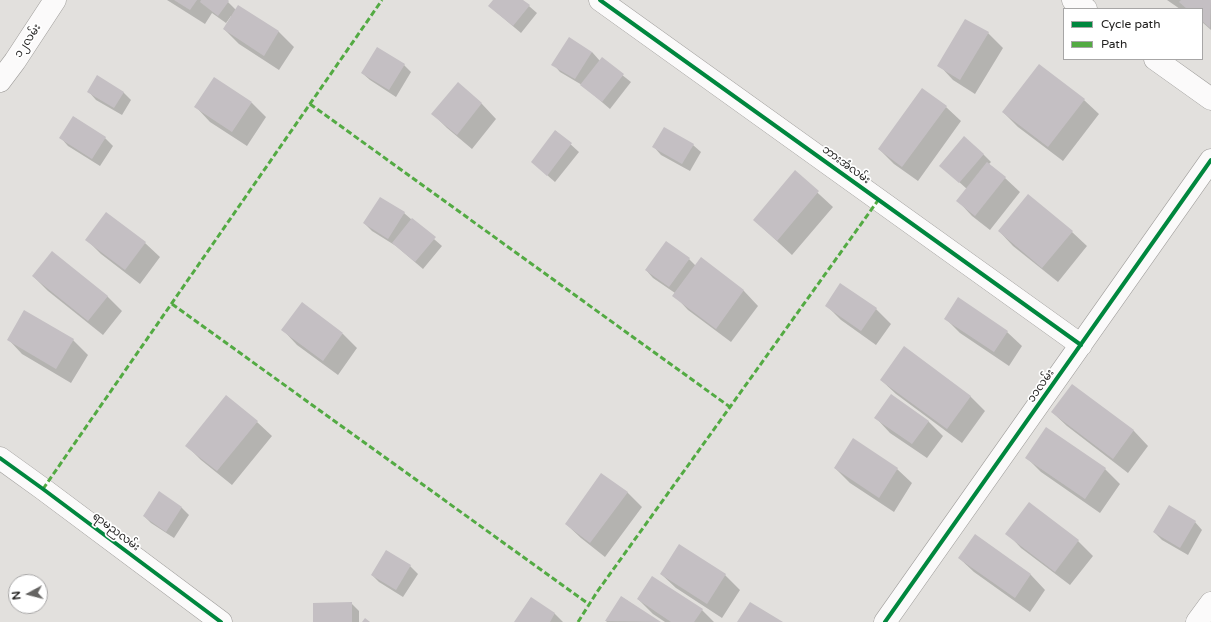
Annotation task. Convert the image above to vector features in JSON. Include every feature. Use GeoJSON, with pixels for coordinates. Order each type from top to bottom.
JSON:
{"type":"FeatureCollection","features":[{"type":"Feature","properties":{"kind":"street","name":"၁၂လမ်း"},"geometry":{"type":"LineString","coordinates":[[0,81],[55,0]]}},
{"type":"Feature","properties":{"kind":"street","name":"ဘားအံလမ်း"},"geometry":{"type":"LineString","coordinates":[[600,0],[1081,345]]}},
{"type":"Feature","properties":{"kind":"street"},"geometry":{"type":"LineString","coordinates":[[1073,0],[1085,8]]}},
{"type":"Feature","properties":{"kind":"street"},"geometry":{"type":"LineString","coordinates":[[1156,60],[1211,99]]}},
{"type":"Feature","properties":{"kind":"street","name":"၁၁လမ်း"},"geometry":{"type":"LineString","coordinates":[[885,622],[1211,160]]}},
{"type":"Feature","properties":{"kind":"street","name":"ရာမညလမ်း"},"geometry":{"type":"LineString","coordinates":[[0,458],[221,622]]}},
{"type":"Feature","properties":{"kind":"street"},"geometry":{"type":"LineString","coordinates":[[1197,622],[1211,603]]}},
{"type":"Feature","properties":{"kind":"building"},"geometry":{"type":"Polygon","coordinates":[[[174,0],[197,0],[190,10],[174,0]]]}},
{"type":"Feature","properties":{"kind":"building"},"geometry":{"type":"Polygon","coordinates":[[[201,0],[229,1],[218,16],[200,2],[201,0]]]}},
{"type":"Feature","properties":{"kind":"building"},"geometry":{"type":"Polygon","coordinates":[[[493,0],[523,0],[530,5],[513,26],[488,6],[493,0]]]}},
{"type":"Feature","properties":{"kind":"building"},"geometry":{"type":"Polygon","coordinates":[[[1181,0],[1211,0],[1210,28],[1203,22],[1203,8],[1186,8],[1179,2],[1181,0]]]}},
{"type":"Feature","properties":{"kind":"building"},"geometry":{"type":"Polygon","coordinates":[[[238,5],[279,31],[264,56],[223,29],[238,5]]]}},
{"type":"Feature","properties":{"kind":"building"},"geometry":{"type":"Polygon","coordinates":[[[965,19],[989,32],[960,80],[937,66],[965,19]]]}},
{"type":"Feature","properties":{"kind":"building"},"geometry":{"type":"Polygon","coordinates":[[[569,37],[592,52],[575,79],[551,65],[569,37]]]}},
{"type":"Feature","properties":{"kind":"building"},"geometry":{"type":"Polygon","coordinates":[[[377,47],[405,64],[389,90],[361,73],[377,47]]]}},
{"type":"Feature","properties":{"kind":"building"},"geometry":{"type":"Polygon","coordinates":[[[602,57],[624,74],[602,102],[580,85],[602,57]]]}},
{"type":"Feature","properties":{"kind":"building"},"geometry":{"type":"Polygon","coordinates":[[[1039,64],[1085,99],[1048,147],[1002,112],[1039,64]]]}},
{"type":"Feature","properties":{"kind":"building"},"geometry":{"type":"Polygon","coordinates":[[[97,75],[124,92],[114,108],[87,92],[97,75]]]}},
{"type":"Feature","properties":{"kind":"building"},"geometry":{"type":"Polygon","coordinates":[[[214,77],[252,102],[232,132],[194,107],[214,77]]]}},
{"type":"Feature","properties":{"kind":"building"},"geometry":{"type":"Polygon","coordinates":[[[458,82],[482,103],[457,135],[431,114],[458,82]]]}},
{"type":"Feature","properties":{"kind":"building"},"geometry":{"type":"Polygon","coordinates":[[[922,88],[947,106],[902,167],[878,149],[922,88]]]}},
{"type":"Feature","properties":{"kind":"building"},"geometry":{"type":"Polygon","coordinates":[[[73,116],[106,137],[92,159],[59,138],[73,116]]]}},
{"type":"Feature","properties":{"kind":"building"},"geometry":{"type":"Polygon","coordinates":[[[664,127],[694,144],[682,164],[652,147],[664,127]]]}},
{"type":"Feature","properties":{"kind":"building"},"geometry":{"type":"Polygon","coordinates":[[[555,130],[572,143],[547,176],[531,162],[555,130]]]}},
{"type":"Feature","properties":{"kind":"building"},"geometry":{"type":"Polygon","coordinates":[[[964,136],[984,154],[959,183],[939,166],[964,136]]]}},
{"type":"Feature","properties":{"kind":"building"},"geometry":{"type":"Polygon","coordinates":[[[987,162],[1006,177],[975,216],[956,201],[987,162]]]}},
{"type":"Feature","properties":{"kind":"building"},"geometry":{"type":"Polygon","coordinates":[[[795,170],[819,191],[777,241],[753,220],[795,170]]]}},
{"type":"Feature","properties":{"kind":"building"},"geometry":{"type":"Polygon","coordinates":[[[1028,194],[1073,231],[1042,268],[998,231],[1028,194]]]}},
{"type":"Feature","properties":{"kind":"building"},"geometry":{"type":"Polygon","coordinates":[[[380,197],[405,212],[388,239],[363,223],[380,197]]]}},
{"type":"Feature","properties":{"kind":"building"},"geometry":{"type":"Polygon","coordinates":[[[106,212],[146,242],[125,270],[85,240],[106,212]]]}},
{"type":"Feature","properties":{"kind":"building"},"geometry":{"type":"Polygon","coordinates":[[[412,218],[436,237],[415,262],[392,243],[412,218]]]}},
{"type":"Feature","properties":{"kind":"building"},"geometry":{"type":"Polygon","coordinates":[[[666,241],[690,258],[669,287],[645,270],[666,241]]]}},
{"type":"Feature","properties":{"kind":"building"},"geometry":{"type":"Polygon","coordinates":[[[52,251],[108,296],[88,321],[32,276],[52,251]]]}},
{"type":"Feature","properties":{"kind":"building"},"geometry":{"type":"Polygon","coordinates":[[[701,257],[744,290],[716,329],[672,296],[701,257]]]}},
{"type":"Feature","properties":{"kind":"building"},"geometry":{"type":"Polygon","coordinates":[[[840,283],[877,308],[861,331],[825,306],[840,283]]]}},
{"type":"Feature","properties":{"kind":"building"},"geometry":{"type":"Polygon","coordinates":[[[958,297],[1008,331],[994,352],[944,319],[958,297]]]}},
{"type":"Feature","properties":{"kind":"building"},"geometry":{"type":"Polygon","coordinates":[[[302,302],[343,333],[323,361],[281,330],[302,302]]]}},
{"type":"Feature","properties":{"kind":"building"},"geometry":{"type":"Polygon","coordinates":[[[24,310],[74,339],[56,369],[7,340],[24,310]]]}},
{"type":"Feature","properties":{"kind":"building"},"geometry":{"type":"Polygon","coordinates":[[[904,346],[971,396],[947,429],[880,380],[904,346]]]}},
{"type":"Feature","properties":{"kind":"building"},"geometry":{"type":"Polygon","coordinates":[[[1072,384],[1134,430],[1113,459],[1051,412],[1072,384]]]}},
{"type":"Feature","properties":{"kind":"building"},"geometry":{"type":"Polygon","coordinates":[[[891,394],[929,421],[912,444],[874,418],[891,394]]]}},
{"type":"Feature","properties":{"kind":"building"},"geometry":{"type":"Polygon","coordinates":[[[226,395],[258,421],[217,471],[185,446],[226,395]]]}},
{"type":"Feature","properties":{"kind":"building"},"geometry":{"type":"Polygon","coordinates":[[[1046,427],[1106,468],[1085,499],[1025,458],[1046,427]]]}},
{"type":"Feature","properties":{"kind":"building"},"geometry":{"type":"Polygon","coordinates":[[[853,438],[898,468],[879,498],[834,468],[853,438]]]}},
{"type":"Feature","properties":{"kind":"building"},"geometry":{"type":"Polygon","coordinates":[[[601,473],[628,492],[590,543],[565,524],[601,473]]]}},
{"type":"Feature","properties":{"kind":"building"},"geometry":{"type":"Polygon","coordinates":[[[159,491],[182,507],[166,532],[143,516],[159,491]]]}},
{"type":"Feature","properties":{"kind":"building"},"geometry":{"type":"Polygon","coordinates":[[[1029,502],[1079,540],[1055,572],[1005,534],[1029,502]]]}},
{"type":"Feature","properties":{"kind":"building"},"geometry":{"type":"Polygon","coordinates":[[[1169,505],[1196,521],[1180,548],[1153,532],[1169,505]]]}},
{"type":"Feature","properties":{"kind":"building"},"geometry":{"type":"Polygon","coordinates":[[[975,534],[1031,574],[1015,598],[958,558],[975,534]]]}},
{"type":"Feature","properties":{"kind":"building"},"geometry":{"type":"Polygon","coordinates":[[[679,544],[726,574],[707,604],[660,574],[679,544]]]}},
{"type":"Feature","properties":{"kind":"building"},"geometry":{"type":"Polygon","coordinates":[[[386,550],[411,565],[396,590],[371,575],[386,550]]]}},
{"type":"Feature","properties":{"kind":"building"},"geometry":{"type":"Polygon","coordinates":[[[652,576],[703,609],[694,622],[671,622],[637,599],[652,576]]]}},
{"type":"Feature","properties":{"kind":"building"},"geometry":{"type":"Polygon","coordinates":[[[621,596],[661,622],[605,621],[621,596]]]}},
{"type":"Feature","properties":{"kind":"building"},"geometry":{"type":"Polygon","coordinates":[[[531,597],[555,613],[550,622],[514,622],[531,597]]]}},
{"type":"Feature","properties":{"kind":"building"},"geometry":{"type":"Polygon","coordinates":[[[352,602],[352,622],[313,622],[313,603],[352,602]]]}},
{"type":"Feature","properties":{"kind":"building"},"geometry":{"type":"Polygon","coordinates":[[[750,602],[783,622],[737,622],[750,602]]]}},
{"type":"Feature","properties":{"kind":"building"},"geometry":{"type":"Polygon","coordinates":[[[365,618],[370,622],[362,622],[365,618]]]}},
{"type":"Feature","properties":{"kind":"marked path"},"geometry":{"type":"LineString","coordinates":[[43,489],[382,0]]}},
{"type":"Feature","properties":{"kind":"marked path"},"geometry":{"type":"LineString","coordinates":[[310,104],[730,407]]}},
{"type":"Feature","properties":{"kind":"marked path"},"geometry":{"type":"LineString","coordinates":[[578,622],[597,592],[879,199]]}},
{"type":"Feature","properties":{"kind":"marked path"},"geometry":{"type":"LineString","coordinates":[[172,304],[590,605]]}},
{"type":"Feature","properties":{"kind":"cycle path"},"geometry":{"type":"LineString","coordinates":[[600,0],[1081,345]]}},
{"type":"Feature","properties":{"kind":"cycle path"},"geometry":{"type":"LineString","coordinates":[[885,622],[1211,160]]}},
{"type":"Feature","properties":{"kind":"cycle path"},"geometry":{"type":"LineString","coordinates":[[0,458],[221,622]]}}]}
